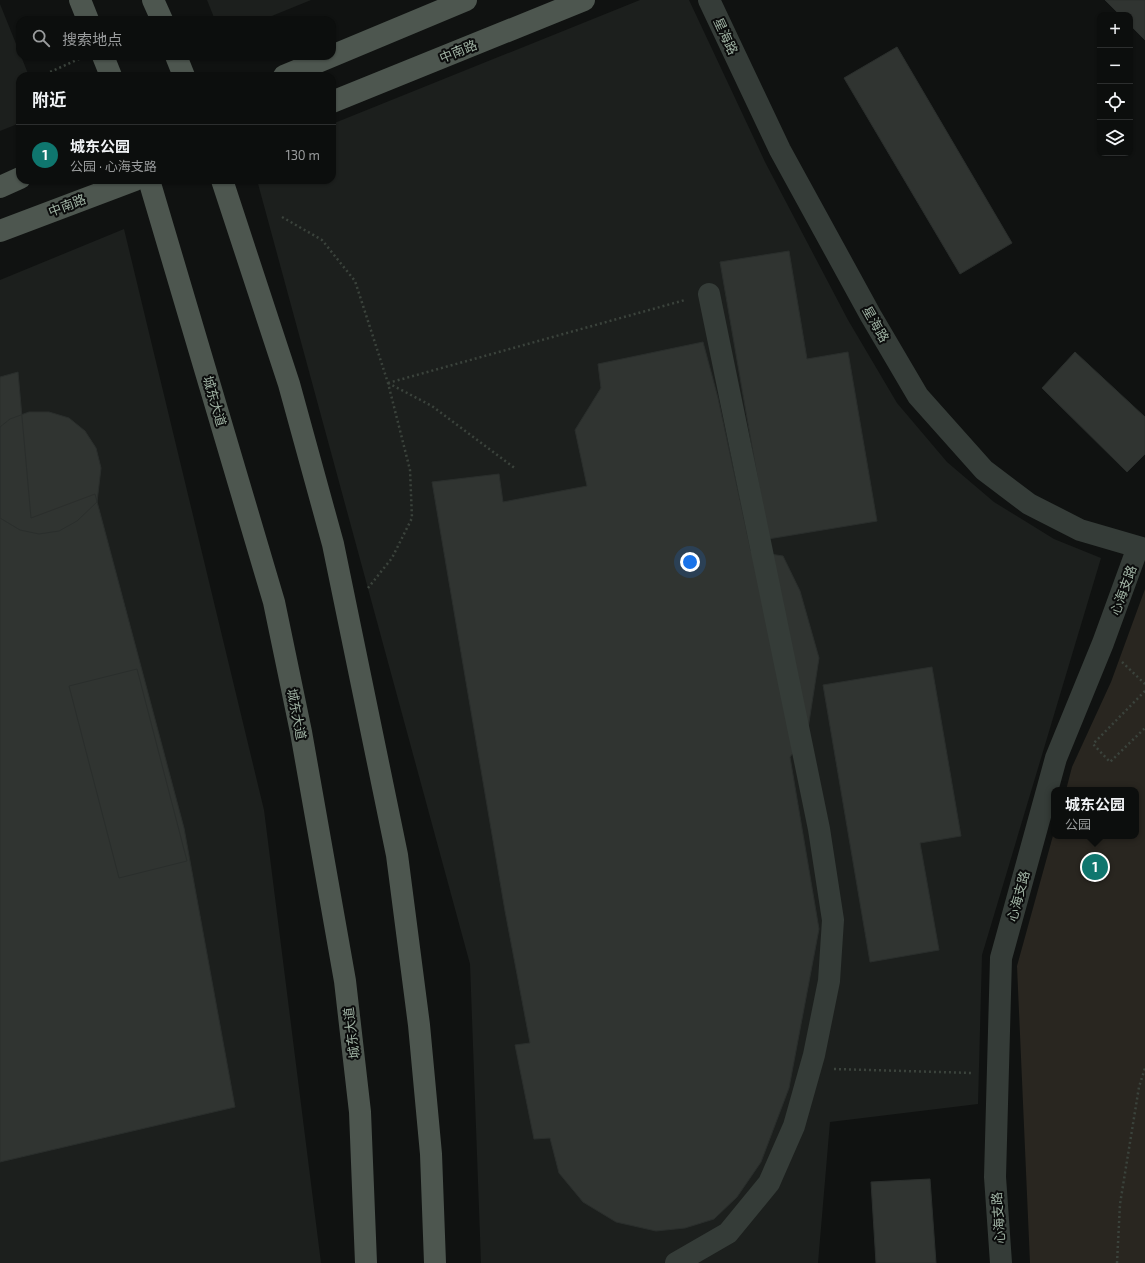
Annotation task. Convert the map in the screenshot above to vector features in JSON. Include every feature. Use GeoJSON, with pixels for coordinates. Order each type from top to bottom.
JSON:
{"type":"FeatureCollection","features":[{"type":"Feature","properties":{"kind":"main road"},"geometry":{"type":"LineString","coordinates":[[80,0],[86,16]]}},
{"type":"Feature","properties":{"kind":"main road"},"geometry":{"type":"LineString","coordinates":[[153,0],[160,16]]}},
{"type":"Feature","properties":{"kind":"main road"},"geometry":{"type":"LineString","coordinates":[[336,54],[466,0]]}},
{"type":"Feature","properties":{"kind":"main road","name":"中南路"},"geometry":{"type":"LineString","coordinates":[[336,100],[584,0]]}},
{"type":"Feature","properties":{"kind":"main road"},"geometry":{"type":"LineString","coordinates":[[105,60],[109,72]]}},
{"type":"Feature","properties":{"kind":"main road"},"geometry":{"type":"LineString","coordinates":[[178,60],[182,72]]}},
{"type":"Feature","properties":{"kind":"main road"},"geometry":{"type":"LineString","coordinates":[[294,72],[322,60]]}},
{"type":"Feature","properties":{"kind":"main road"},"geometry":{"type":"LineString","coordinates":[[0,187],[16,180]]}},
{"type":"Feature","properties":{"kind":"main road","name":"中南路"},"geometry":{"type":"LineString","coordinates":[[0,230],[124,184]]}},
{"type":"Feature","properties":{"kind":"main road","name":"城东大道"},"geometry":{"type":"LineString","coordinates":[[151,184],[274,602],[301,732],[345,982],[360,1112],[366,1263]]}},
{"type":"Feature","properties":{"kind":"main road"},"geometry":{"type":"LineString","coordinates":[[223,184],[290,384],[333,544],[397,855],[420,1033],[431,1154],[435,1263]]}},
{"type":"Feature","properties":{"kind":"street","name":"星海路"},"geometry":{"type":"LineString","coordinates":[[709,0],[780,150],[871,316],[918,396],[984,470],[1029,504],[1080,530],[1142,548]]}},
{"type":"Feature","properties":{"kind":"street"},"geometry":{"type":"LineString","coordinates":[[676,1263],[728,1233],[769,1183],[794,1126],[810,1068],[829,981],[833,920],[819,829],[709,294]]}},
{"type":"Feature","properties":{"kind":"street","name":"心海支路"},"geometry":{"type":"LineString","coordinates":[[1001,1263],[995,1177],[1002,958],[1056,758],[1142,548]]}},
{"type":"Feature","properties":{"kind":"path"},"geometry":{"type":"LineString","coordinates":[[50,72],[78,60]]}},
{"type":"Feature","properties":{"kind":"path"},"geometry":{"type":"LineString","coordinates":[[282,217],[322,240],[355,281],[388,383],[410,470],[412,518],[392,558],[347,613]]}},
{"type":"Feature","properties":{"kind":"path"},"geometry":{"type":"LineString","coordinates":[[388,383],[709,294]]}},
{"type":"Feature","properties":{"kind":"path"},"geometry":{"type":"LineString","coordinates":[[388,383],[432,406],[516,469]]}},
{"type":"Feature","properties":{"kind":"path"},"geometry":{"type":"LineString","coordinates":[[1103,643],[1145,684]]}},
{"type":"Feature","properties":{"kind":"path"},"geometry":{"type":"LineString","coordinates":[[1145,691],[1093,744],[1110,762],[1145,728]]}},
{"type":"Feature","properties":{"kind":"path"},"geometry":{"type":"LineString","coordinates":[[810,1068],[998,1074]]}},
{"type":"Feature","properties":{"kind":"path"},"geometry":{"type":"LineString","coordinates":[[1117,1263],[1120,1204],[1139,1087],[1145,1068]]}},
{"type":"Feature","properties":{"kind":"shaded area"},"geometry":{"type":"Polygon","coordinates":[[[207,0],[311,0],[272,16],[213,16],[207,0]]]}},
{"type":"Feature","properties":{"kind":"shaded area"},"geometry":{"type":"Polygon","coordinates":[[[640,0],[689,0],[765,162],[848,320],[897,403],[947,462],[994,502],[1054,539],[1101,558],[982,955],[978,1104],[830,1122],[818,1263],[481,1263],[470,964],[258,184],[336,184],[336,122],[640,0]]]}},
{"type":"Feature","properties":{"kind":"shaded area"},"geometry":{"type":"Polygon","coordinates":[[[0,4],[16,44],[16,60],[23,60],[27,72],[16,72],[16,125],[0,131],[0,4]]]}},
{"type":"Feature","properties":{"kind":"shaded area"},"geometry":{"type":"Polygon","coordinates":[[[124,229],[264,810],[321,1263],[0,1263],[0,280],[124,229]]]}},
{"type":"Feature","properties":{"kind":"shaded area"},"geometry":{"type":"Polygon","coordinates":[[[1145,589],[1145,1263],[1030,1263],[1017,966],[1052,839],[1139,839],[1139,787],[1067,787],[1072,767],[1111,682],[1145,589]]]}},
{"type":"Feature","properties":{"kind":"building"},"geometry":{"type":"Polygon","coordinates":[[[1105,0],[1145,0],[1145,40],[1133,28],[1133,12],[1117,12],[1105,0]]]}},
{"type":"Feature","properties":{"kind":"building"},"geometry":{"type":"Polygon","coordinates":[[[897,47],[1012,243],[960,274],[844,78],[897,47]]]}},
{"type":"Feature","properties":{"kind":"building"},"geometry":{"type":"Polygon","coordinates":[[[789,251],[807,359],[848,352],[877,521],[768,539],[720,262],[789,251]]]}},
{"type":"Feature","properties":{"kind":"building"},"geometry":{"type":"Polygon","coordinates":[[[703,342],[718,398],[751,551],[783,556],[800,591],[819,658],[807,735],[790,757],[819,929],[789,1088],[761,1162],[737,1197],[714,1219],[685,1228],[656,1231],[616,1222],[583,1202],[559,1173],[550,1138],[534,1139],[515,1045],[530,1043],[505,911],[432,482],[499,474],[503,502],[587,486],[575,430],[601,388],[598,364],[703,342]]]}},
{"type":"Feature","properties":{"kind":"building"},"geometry":{"type":"Polygon","coordinates":[[[1075,352],[1145,417],[1145,454],[1127,472],[1042,388],[1075,352]]]}},
{"type":"Feature","properties":{"kind":"building"},"geometry":{"type":"Polygon","coordinates":[[[18,372],[31,518],[95,494],[184,828],[235,1107],[0,1162],[0,377],[18,372]]]}},
{"type":"Feature","properties":{"kind":"building"},"geometry":{"type":"Polygon","coordinates":[[[29,412],[49,412],[69,418],[85,431],[96,448],[101,468],[97,502],[77,521],[59,531],[39,534],[20,530],[0,518],[0,427],[10,419],[29,412]]]}},
{"type":"Feature","properties":{"kind":"building"},"geometry":{"type":"Polygon","coordinates":[[[932,667],[961,836],[920,843],[939,950],[870,962],[823,685],[932,667]]]}},
{"type":"Feature","properties":{"kind":"building"},"geometry":{"type":"Polygon","coordinates":[[[137,669],[187,861],[119,878],[69,686],[137,669]]]}},
{"type":"Feature","properties":{"kind":"building"},"geometry":{"type":"Polygon","coordinates":[[[930,1179],[936,1263],[876,1263],[871,1182],[930,1179]]]}},
{"type":"Feature","properties":{"kind":"place","name":"城东公园"},"geometry":{"type":"Point","coordinates":[1095,867]}}]}
